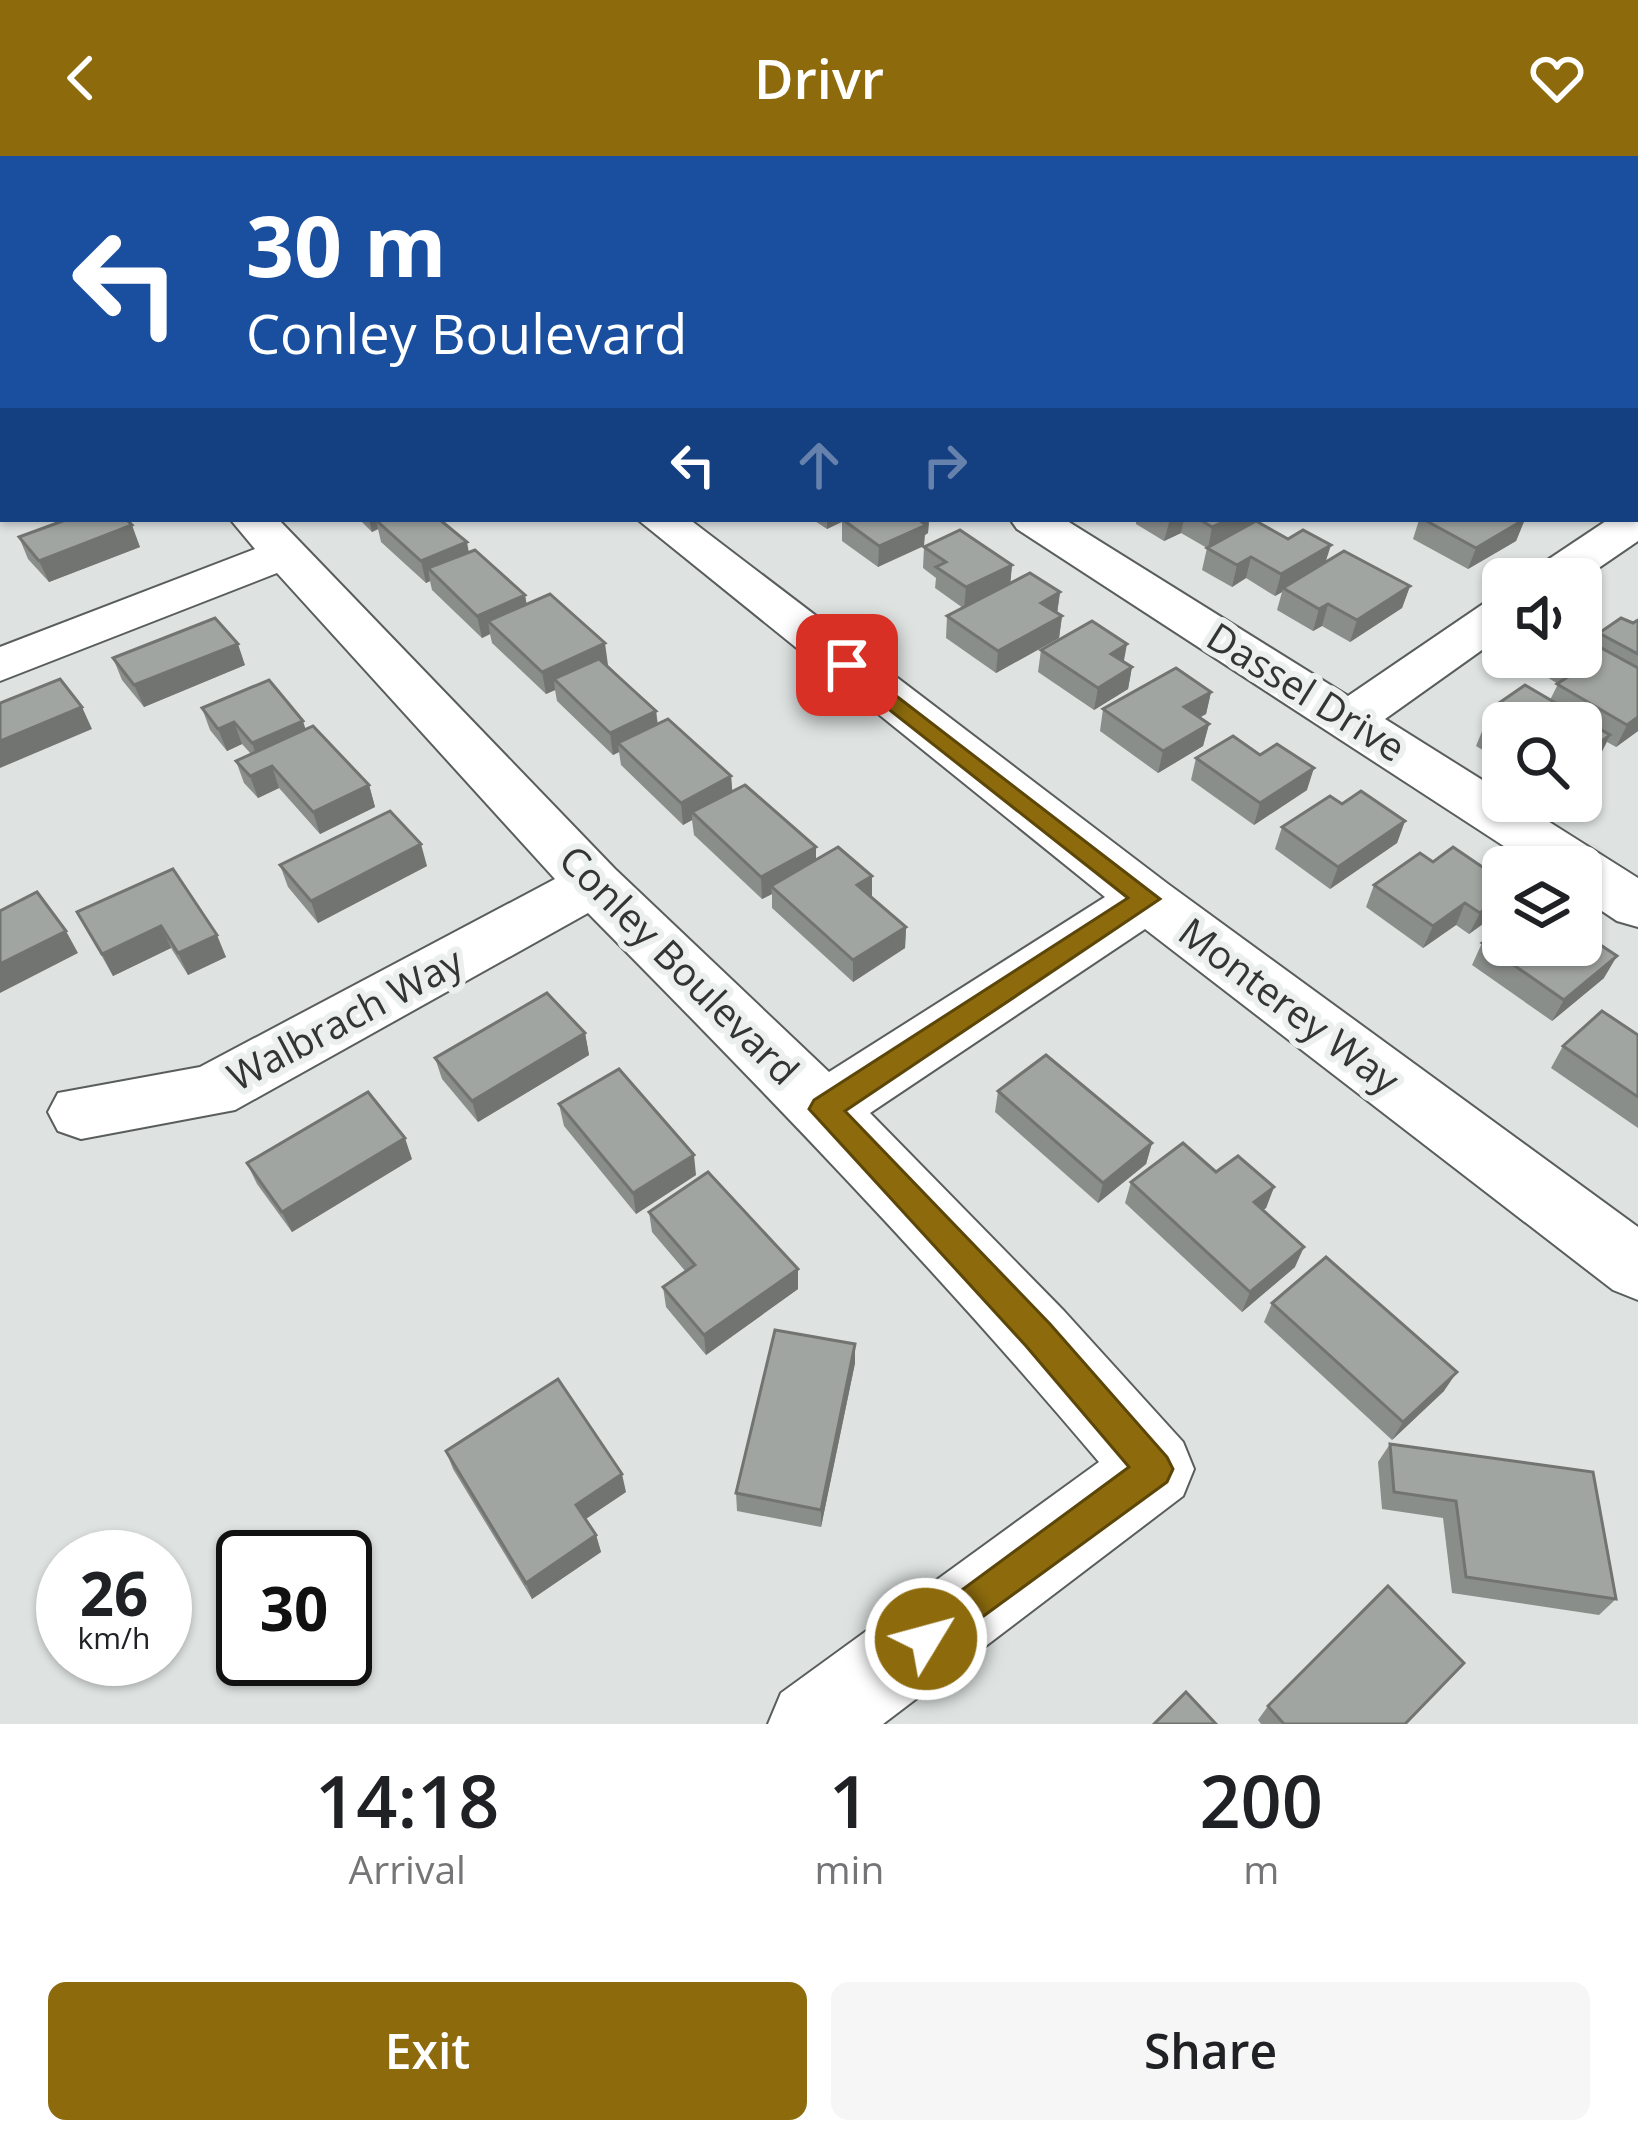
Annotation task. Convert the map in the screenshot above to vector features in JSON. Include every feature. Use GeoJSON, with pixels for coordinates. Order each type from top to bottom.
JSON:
{"type":"FeatureCollection","features":[{"type":"Feature","properties":{"kind":"street","name":"Monterey Way"},"geometry":{"type":"LineString","coordinates":[[664,522],[1147,899],[1638,1268]]}},
{"type":"Feature","properties":{"kind":"street","name":"Dassel Drive"},"geometry":{"type":"LineString","coordinates":[[1038,522],[1546,846]]}},
{"type":"Feature","properties":{"kind":"street"},"geometry":{"type":"LineString","coordinates":[[1578,558],[1624,522]]}},
{"type":"Feature","properties":{"kind":"street"},"geometry":{"type":"LineString","coordinates":[[0,664],[270,536]]}},
{"type":"Feature","properties":{"kind":"street","name":"Conley Boulevard"},"geometry":{"type":"LineString","coordinates":[[270,536],[594,884],[824,1109],[1038,1335],[1155,1469],[812,1724]]}},
{"type":"Feature","properties":{"kind":"street"},"geometry":{"type":"LineString","coordinates":[[1349,719],[1482,627]]}},
{"type":"Feature","properties":{"kind":"street","name":"Dassel Drive"},"geometry":{"type":"LineString","coordinates":[[1602,882],[1638,906]]}},
{"type":"Feature","properties":{"kind":"street","name":"Walbrach Way"},"geometry":{"type":"LineString","coordinates":[[81,1112],[212,1091],[594,884]]}},
{"type":"Feature","properties":{"kind":"street"},"geometry":{"type":"LineString","coordinates":[[824,1109],[1147,899]]}},
{"type":"Feature","properties":{"kind":"building"},"geometry":{"type":"Polygon","coordinates":[[[60,522],[132,525],[39,561],[19,537],[60,522]]]}},
{"type":"Feature","properties":{"kind":"building"},"geometry":{"type":"Polygon","coordinates":[[[378,522],[443,522],[467,542],[421,561],[378,522]]]}},
{"type":"Feature","properties":{"kind":"building"},"geometry":{"type":"Polygon","coordinates":[[[846,522],[926,525],[879,546],[846,522]]]}},
{"type":"Feature","properties":{"kind":"building"},"geometry":{"type":"Polygon","coordinates":[[[1254,522],[1288,539],[1303,530],[1331,545],[1281,574],[1251,557],[1237,565],[1207,548],[1254,522]]]}},
{"type":"Feature","properties":{"kind":"building"},"geometry":{"type":"Polygon","coordinates":[[[1428,522],[1520,522],[1476,548],[1428,522]]]}},
{"type":"Feature","properties":{"kind":"building"},"geometry":{"type":"Polygon","coordinates":[[[960,530],[1012,565],[966,587],[936,567],[946,562],[924,547],[960,530]]]}},
{"type":"Feature","properties":{"kind":"building"},"geometry":{"type":"Polygon","coordinates":[[[475,550],[525,595],[477,616],[428,568],[475,550]]]}},
{"type":"Feature","properties":{"kind":"building"},"geometry":{"type":"Polygon","coordinates":[[[1344,551],[1410,586],[1357,620],[1328,604],[1319,609],[1283,588],[1344,551]]]}},
{"type":"Feature","properties":{"kind":"building"},"geometry":{"type":"Polygon","coordinates":[[[1030,573],[1060,592],[1041,603],[1062,616],[998,651],[947,616],[1030,573]]]}},
{"type":"Feature","properties":{"kind":"building"},"geometry":{"type":"Polygon","coordinates":[[[550,594],[605,643],[542,672],[488,621],[550,594]]]}},
{"type":"Feature","properties":{"kind":"building"},"geometry":{"type":"Polygon","coordinates":[[[215,618],[238,644],[134,685],[113,658],[215,618]]]}},
{"type":"Feature","properties":{"kind":"building"},"geometry":{"type":"Polygon","coordinates":[[[1621,618],[1638,620],[1638,654],[1602,635],[1621,618]]]}},
{"type":"Feature","properties":{"kind":"building"},"geometry":{"type":"Polygon","coordinates":[[[1092,621],[1127,644],[1111,654],[1132,667],[1098,688],[1041,650],[1092,621]]]}},
{"type":"Feature","properties":{"kind":"building"},"geometry":{"type":"Polygon","coordinates":[[[1602,648],[1638,668],[1638,717],[1627,725],[1602,710],[1602,702],[1588,702],[1557,684],[1566,678],[1602,678],[1602,648]]]}},
{"type":"Feature","properties":{"kind":"building"},"geometry":{"type":"Polygon","coordinates":[[[599,659],[656,711],[610,733],[554,679],[599,659]]]}},
{"type":"Feature","properties":{"kind":"building"},"geometry":{"type":"Polygon","coordinates":[[[1176,668],[1211,692],[1184,707],[1209,724],[1163,751],[1103,709],[1176,668]]]}},
{"type":"Feature","properties":{"kind":"building"},"geometry":{"type":"Polygon","coordinates":[[[60,679],[82,707],[0,741],[0,703],[60,679]]]}},
{"type":"Feature","properties":{"kind":"building"},"geometry":{"type":"Polygon","coordinates":[[[269,680],[303,721],[252,743],[234,722],[218,729],[202,708],[269,680]]]}},
{"type":"Feature","properties":{"kind":"building"},"geometry":{"type":"Polygon","coordinates":[[[1525,685],[1554,702],[1500,702],[1525,685]]]}},
{"type":"Feature","properties":{"kind":"building"},"geometry":{"type":"Polygon","coordinates":[[[668,719],[731,776],[681,803],[618,743],[668,719]]]}},
{"type":"Feature","properties":{"kind":"building"},"geometry":{"type":"Polygon","coordinates":[[[313,726],[369,785],[313,812],[272,766],[250,776],[236,761],[313,726]]]}},
{"type":"Feature","properties":{"kind":"building"},"geometry":{"type":"Polygon","coordinates":[[[1233,736],[1260,755],[1277,744],[1314,768],[1260,803],[1196,758],[1233,736]]]}},
{"type":"Feature","properties":{"kind":"building"},"geometry":{"type":"Polygon","coordinates":[[[745,785],[816,847],[761,877],[692,812],[745,785]]]}},
{"type":"Feature","properties":{"kind":"building"},"geometry":{"type":"Polygon","coordinates":[[[1361,791],[1405,821],[1338,867],[1282,827],[1330,796],[1342,804],[1361,791]]]}},
{"type":"Feature","properties":{"kind":"building"},"geometry":{"type":"Polygon","coordinates":[[[390,811],[421,844],[311,901],[280,865],[390,811]]]}},
{"type":"Feature","properties":{"kind":"building"},"geometry":{"type":"Polygon","coordinates":[[[838,847],[872,876],[857,885],[906,927],[853,960],[771,886],[838,847]]]}},
{"type":"Feature","properties":{"kind":"building"},"geometry":{"type":"Polygon","coordinates":[[[1453,847],[1482,867],[1482,911],[1465,903],[1433,926],[1374,885],[1420,853],[1433,862],[1453,847]]]}},
{"type":"Feature","properties":{"kind":"building"},"geometry":{"type":"Polygon","coordinates":[[[173,869],[217,935],[178,953],[161,926],[102,954],[77,912],[173,869]]]}},
{"type":"Feature","properties":{"kind":"building"},"geometry":{"type":"Polygon","coordinates":[[[37,892],[66,931],[0,964],[0,911],[37,892]]]}},
{"type":"Feature","properties":{"kind":"building"},"geometry":{"type":"Polygon","coordinates":[[[1602,946],[1617,956],[1564,1000],[1515,966],[1602,966],[1602,946]]]}},
{"type":"Feature","properties":{"kind":"building"},"geometry":{"type":"Polygon","coordinates":[[[547,993],[585,1033],[472,1101],[435,1058],[547,993]]]}},
{"type":"Feature","properties":{"kind":"building"},"geometry":{"type":"Polygon","coordinates":[[[1602,1011],[1638,1035],[1638,1097],[1563,1046],[1602,1011]]]}},
{"type":"Feature","properties":{"kind":"building"},"geometry":{"type":"Polygon","coordinates":[[[1046,1055],[1152,1143],[1103,1183],[998,1091],[1046,1055]]]}},
{"type":"Feature","properties":{"kind":"building"},"geometry":{"type":"Polygon","coordinates":[[[619,1069],[694,1155],[633,1193],[559,1104],[619,1069]]]}},
{"type":"Feature","properties":{"kind":"building"},"geometry":{"type":"Polygon","coordinates":[[[368,1092],[405,1138],[282,1212],[247,1163],[368,1092]]]}},
{"type":"Feature","properties":{"kind":"building"},"geometry":{"type":"Polygon","coordinates":[[[1183,1143],[1216,1172],[1238,1156],[1274,1187],[1254,1202],[1304,1247],[1250,1292],[1131,1182],[1183,1143]]]}},
{"type":"Feature","properties":{"kind":"building"},"geometry":{"type":"Polygon","coordinates":[[[708,1172],[798,1269],[704,1335],[663,1287],[695,1265],[649,1212],[708,1172]]]}},
{"type":"Feature","properties":{"kind":"building"},"geometry":{"type":"Polygon","coordinates":[[[1326,1257],[1457,1372],[1403,1422],[1272,1303],[1326,1257]]]}},
{"type":"Feature","properties":{"kind":"building"},"geometry":{"type":"Polygon","coordinates":[[[775,1330],[855,1344],[821,1510],[736,1493],[775,1330]]]}},
{"type":"Feature","properties":{"kind":"building"},"geometry":{"type":"Polygon","coordinates":[[[558,1379],[622,1474],[576,1505],[596,1535],[526,1583],[446,1451],[558,1379]]]}},
{"type":"Feature","properties":{"kind":"building"},"geometry":{"type":"Polygon","coordinates":[[[1390,1444],[1593,1472],[1616,1599],[1466,1577],[1456,1501],[1394,1492],[1390,1444]]]}},
{"type":"Feature","properties":{"kind":"building"},"geometry":{"type":"Polygon","coordinates":[[[1388,1586],[1464,1663],[1405,1724],[1284,1724],[1268,1706],[1388,1586]]]}},
{"type":"Feature","properties":{"kind":"building"},"geometry":{"type":"Polygon","coordinates":[[[1186,1692],[1216,1724],[1154,1724],[1186,1692]]]}},
{"type":"Feature","properties":{"kind":"route"},"geometry":{"type":"LineString","coordinates":[[847,665],[1147,899],[824,1109],[1038,1335],[1155,1469],[926,1639]]}}]}
